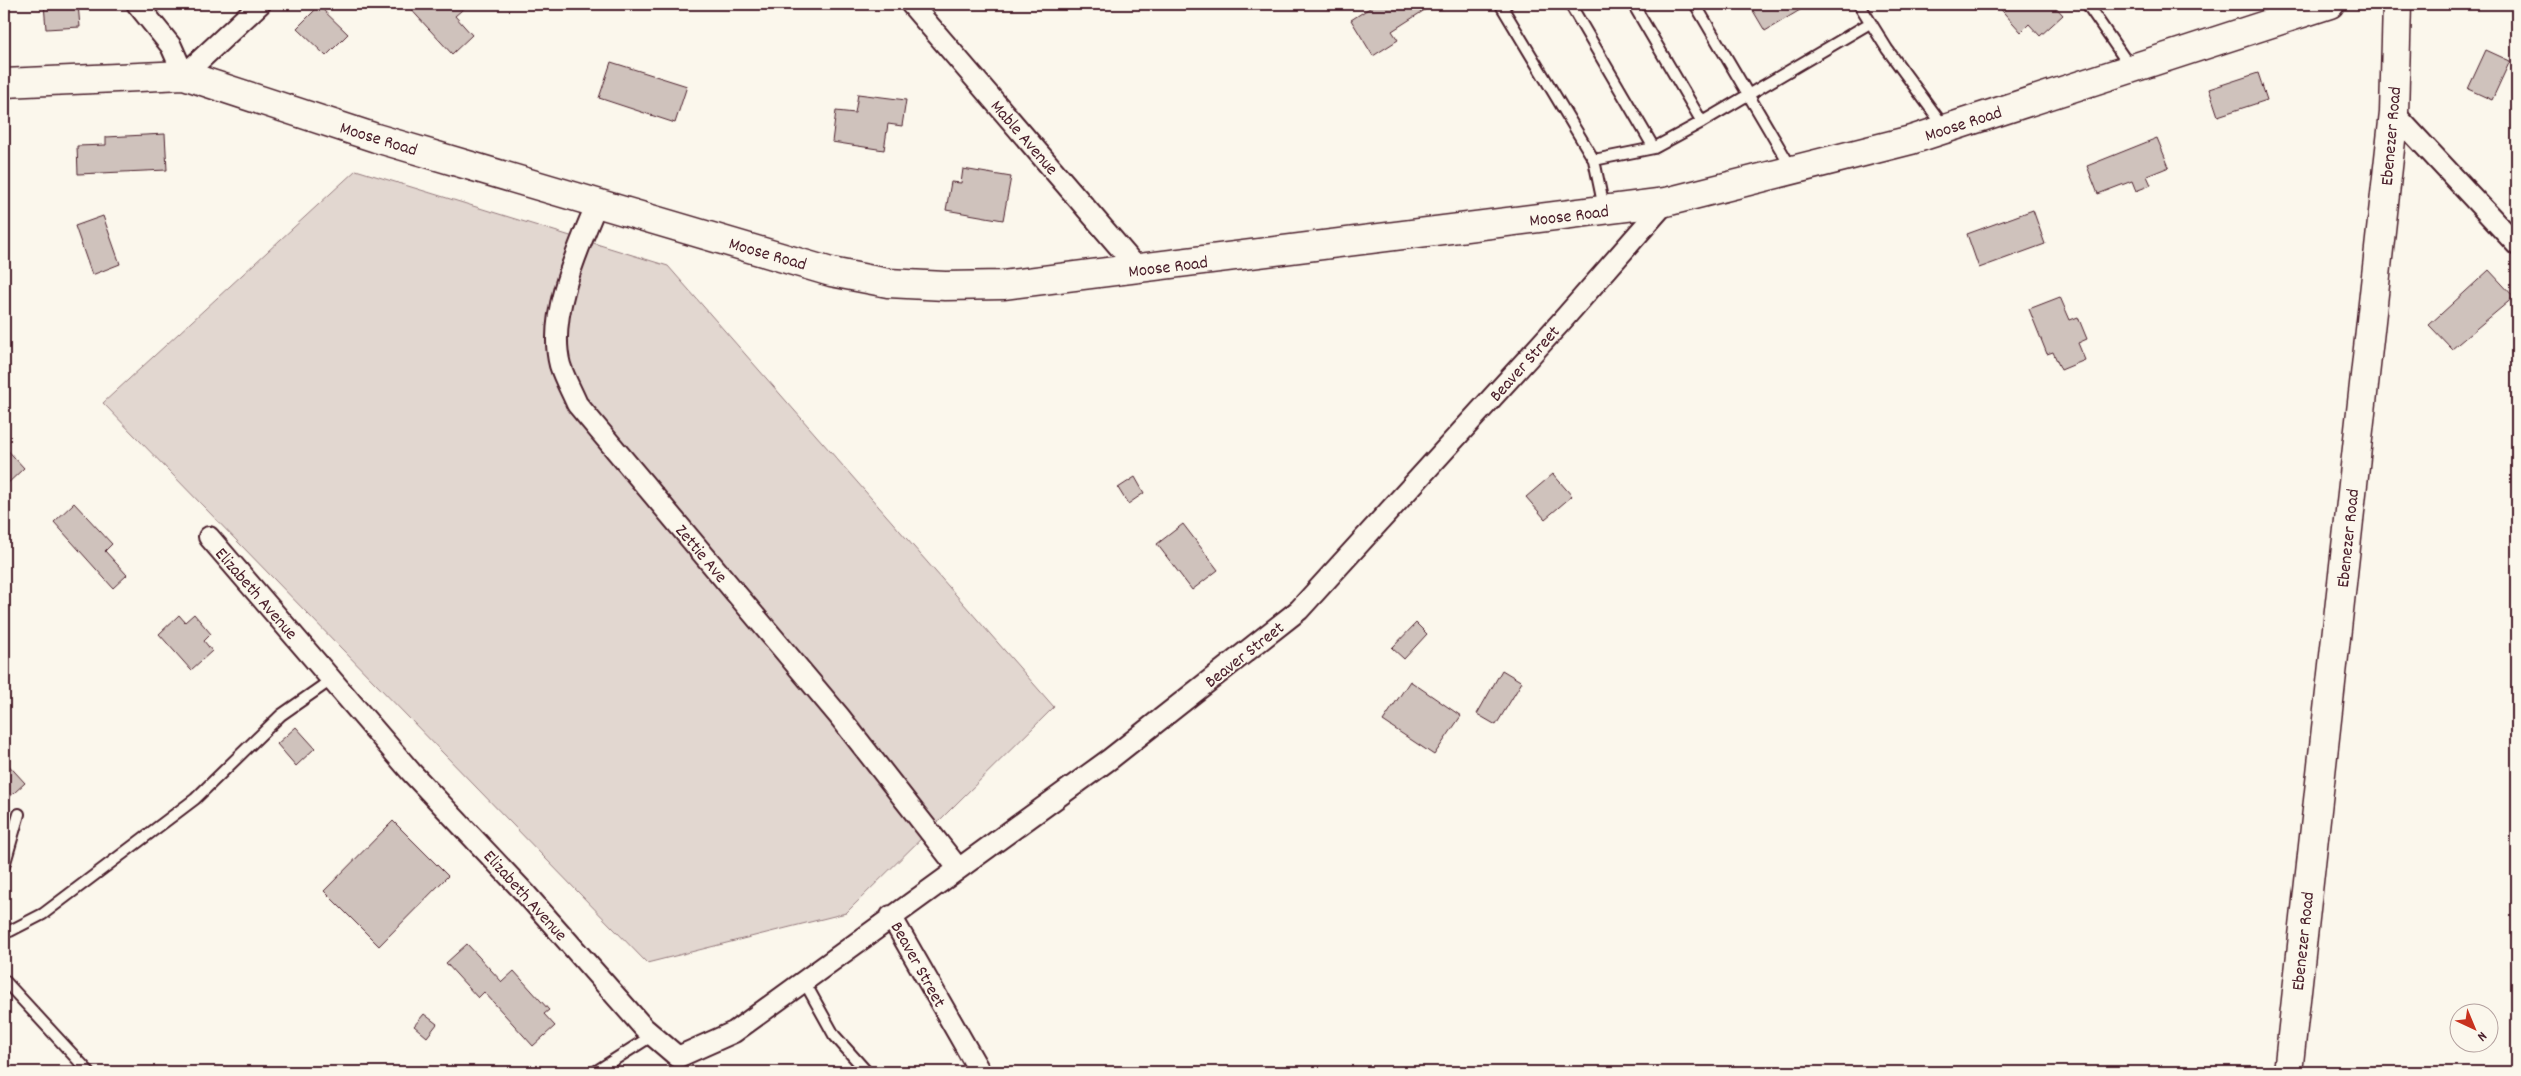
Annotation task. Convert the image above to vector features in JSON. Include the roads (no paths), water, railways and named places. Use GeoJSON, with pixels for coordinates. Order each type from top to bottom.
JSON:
{"type":"FeatureCollection","features":[{"type":"Feature","properties":{"kind":"street"},"geometry":{"type":"LineString","coordinates":[[137,4],[172,46],[184,75],[260,4]]}},
{"type":"Feature","properties":{"kind":"street","name":"Mable Avenue"},"geometry":{"type":"LineString","coordinates":[[910,4],[1139,270]]}},
{"type":"Feature","properties":{"kind":"street","name":"Moose Road"},"geometry":{"type":"LineString","coordinates":[[4,83],[184,75],[376,138],[831,272],[888,283],[945,286],[1003,285],[1139,270],[1666,202],[1911,140],[2330,4]]}},
{"type":"Feature","properties":{"kind":"street","name":"Ebenezer Road"},"geometry":{"type":"LineString","coordinates":[[2288,1072],[2394,113],[2397,4]]}},
{"type":"Feature","properties":{"kind":"street"},"geometry":{"type":"LineString","coordinates":[[2394,113],[2517,245]]}},
{"type":"Feature","properties":{"kind":"street","name":"Beaver Street"},"geometry":{"type":"LineString","coordinates":[[980,1072],[891,916],[1110,759],[1299,610],[1561,322],[1666,202]]}},
{"type":"Feature","properties":{"kind":"street","name":"Zettie Ave"},"geometry":{"type":"LineString","coordinates":[[597,203],[572,263],[557,327],[560,365],[577,404],[839,716],[958,868]]}},
{"type":"Feature","properties":{"kind":"street","name":"Elizabeth Avenue"},"geometry":{"type":"LineString","coordinates":[[209,537],[411,772],[525,893],[653,1036],[675,1065],[734,1032],[891,916]]}},
{"type":"Feature","properties":{"kind":"lane"},"geometry":{"type":"LineString","coordinates":[[1570,4],[1654,148]]}},
{"type":"Feature","properties":{"kind":"lane"},"geometry":{"type":"LineString","coordinates":[[1632,4],[1702,122]]}},
{"type":"Feature","properties":{"kind":"lane"},"geometry":{"type":"LineString","coordinates":[[1695,4],[1793,170]]}},
{"type":"Feature","properties":{"kind":"lane"},"geometry":{"type":"LineString","coordinates":[[1859,4],[1870,23],[1946,129]]}},
{"type":"Feature","properties":{"kind":"lane"},"geometry":{"type":"LineString","coordinates":[[2087,4],[2132,68]]}},
{"type":"Feature","properties":{"kind":"lane"},"geometry":{"type":"LineString","coordinates":[[1504,5],[1594,160],[1604,210]]}},
{"type":"Feature","properties":{"kind":"lane"},"geometry":{"type":"LineString","coordinates":[[1594,160],[1654,148],[1750,95],[1870,23]]}},
{"type":"Feature","properties":{"kind":"lane"},"geometry":{"type":"LineString","coordinates":[[4,930],[10,931],[43,914],[187,804],[281,715],[332,680]]}},
{"type":"Feature","properties":{"kind":"lane"},"geometry":{"type":"LineString","coordinates":[[4,866],[19,814]]}},
{"type":"Feature","properties":{"kind":"lane"},"geometry":{"type":"LineString","coordinates":[[4,980],[89,1072]]}},
{"type":"Feature","properties":{"kind":"lane"},"geometry":{"type":"LineString","coordinates":[[804,981],[834,1036],[867,1072]]}},
{"type":"Feature","properties":{"kind":"lane"},"geometry":{"type":"LineString","coordinates":[[595,1072],[653,1036]]}}]}
